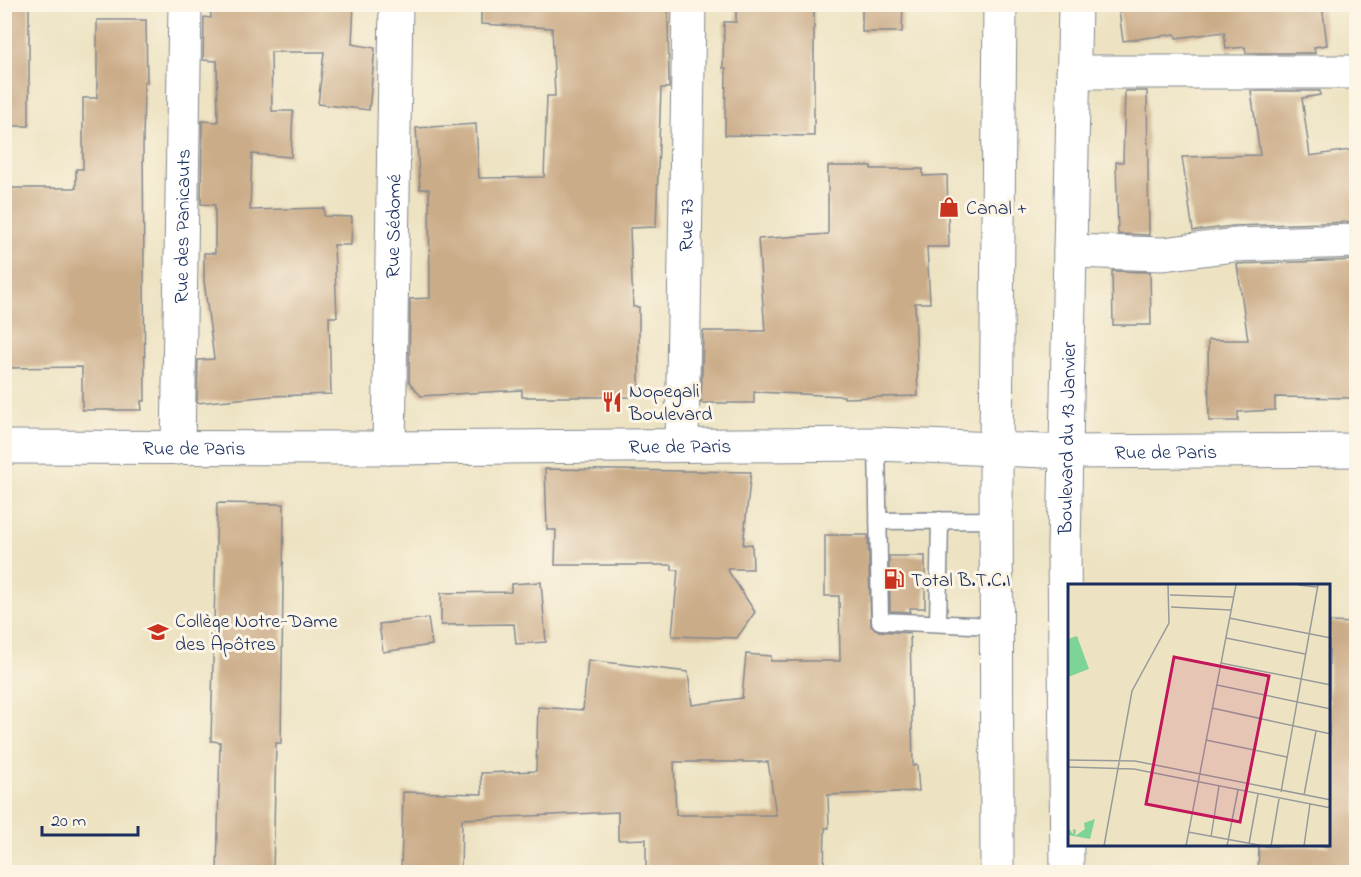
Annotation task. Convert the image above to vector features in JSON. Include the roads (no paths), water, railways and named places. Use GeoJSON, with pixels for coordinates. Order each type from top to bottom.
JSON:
{"type":"FeatureCollection","features":[{"type":"Feature","properties":{"kind":"main road","name":"Rue des Panicauts"},"geometry":{"type":"LineString","coordinates":[[178,448],[185,4]]}},
{"type":"Feature","properties":{"kind":"main road","name":"Rue Sédomé"},"geometry":{"type":"LineString","coordinates":[[389,448],[396,4]]}},
{"type":"Feature","properties":{"kind":"main road","name":"Rue 73"},"geometry":{"type":"LineString","coordinates":[[682,445],[689,4]]}},
{"type":"Feature","properties":{"kind":"main road"},"geometry":{"type":"LineString","coordinates":[[997,873],[995,626],[1000,4]]}},
{"type":"Feature","properties":{"kind":"main road","name":"Boulevard du 13 Janvier"},"geometry":{"type":"LineString","coordinates":[[1067,873],[1064,547],[1075,4]]}},
{"type":"Feature","properties":{"kind":"main road"},"geometry":{"type":"LineString","coordinates":[[1073,72],[1356,72]]}},
{"type":"Feature","properties":{"kind":"main road"},"geometry":{"type":"LineString","coordinates":[[1070,251],[1163,254],[1235,245],[1356,241]]}},
{"type":"Feature","properties":{"kind":"main road","name":"Rue de Paris"},"geometry":{"type":"LineString","coordinates":[[4,447],[389,448],[877,444],[1067,452],[1356,450]]}},
{"type":"Feature","properties":{"kind":"lane"},"geometry":{"type":"LineString","coordinates":[[877,444],[880,621],[995,626]]}},
{"type":"Feature","properties":{"kind":"lane"},"geometry":{"type":"LineString","coordinates":[[938,623],[940,520]]}},
{"type":"Feature","properties":{"kind":"lane"},"geometry":{"type":"LineString","coordinates":[[878,521],[997,520]]}},
{"type":"Feature","properties":{"kind":"place","name":"Canal +"},"geometry":{"type":"Point","coordinates":[949,207]}},
{"type":"Feature","properties":{"kind":"place","name":"Nopegali Boulevard"},"geometry":{"type":"Point","coordinates":[612,402]}},
{"type":"Feature","properties":{"kind":"place","name":"Total B.T.C.I"},"geometry":{"type":"Point","coordinates":[894,579]}},
{"type":"Feature","properties":{"kind":"place","name":"Collège Notre-Dame des Apôtres"},"geometry":{"type":"Point","coordinates":[158,632]}}]}
